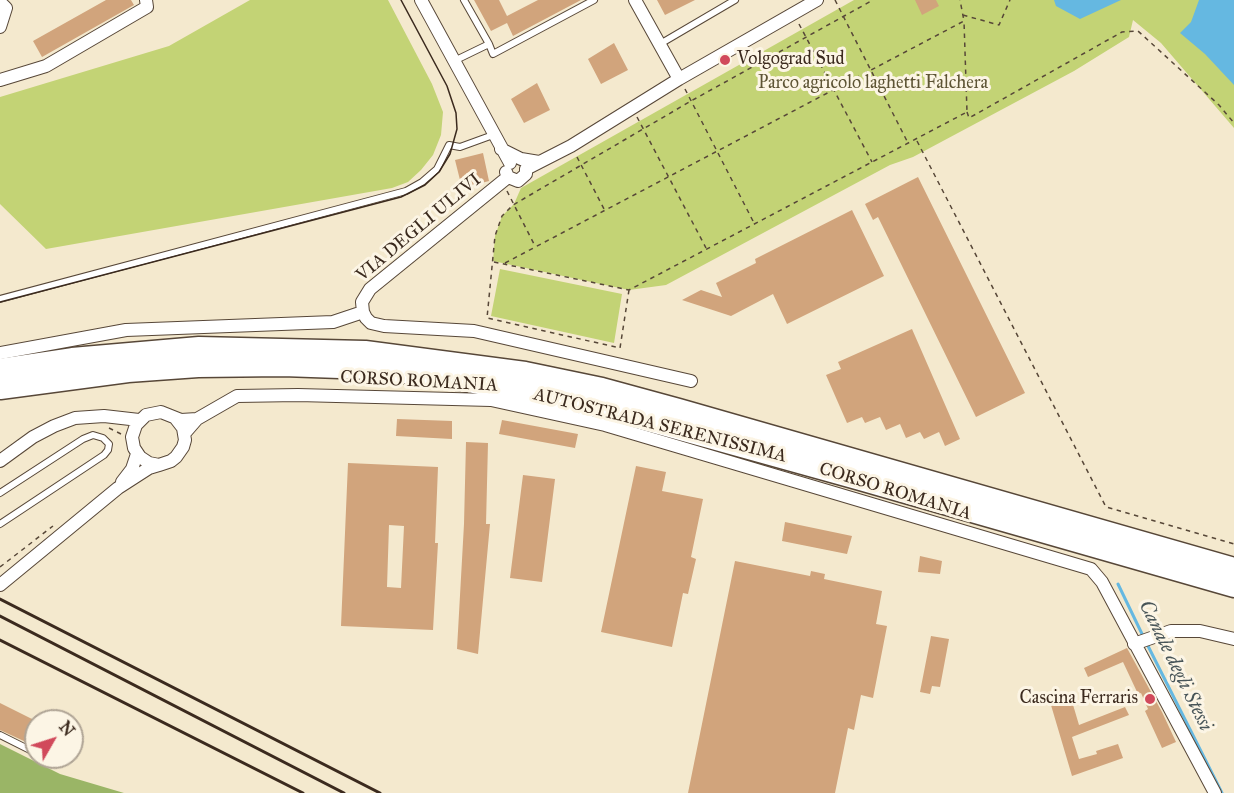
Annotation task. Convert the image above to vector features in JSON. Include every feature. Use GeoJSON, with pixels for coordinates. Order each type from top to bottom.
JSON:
{"type":"FeatureCollection","features":[{"type":"Feature","properties":{"kind":"highway","name":"AUTOSTRADA SERENISSIMA"},"geometry":{"type":"LineString","coordinates":[[0,370],[82,358],[199,348],[365,352],[525,373],[690,413],[1234,569]]}},
{"type":"Feature","properties":{"kind":"highway","name":"AUTOSTRADA SERENISSIMA"},"geometry":{"type":"LineString","coordinates":[[0,388],[107,373],[198,366],[283,365],[368,368],[448,377],[622,413],[1234,586]]}},
{"type":"Feature","properties":{"kind":"street"},"geometry":{"type":"LineString","coordinates":[[0,80],[46,66],[147,7],[146,0]]}},
{"type":"Feature","properties":{"kind":"street"},"geometry":{"type":"LineString","coordinates":[[421,0],[510,163]]}},
{"type":"Feature","properties":{"kind":"street"},"geometry":{"type":"LineString","coordinates":[[635,0],[679,79]]}},
{"type":"Feature","properties":{"kind":"street"},"geometry":{"type":"LineString","coordinates":[[510,163],[519,161],[526,169],[571,146],[679,79],[817,0]]}},
{"type":"Feature","properties":{"kind":"street"},"geometry":{"type":"LineString","coordinates":[[0,2],[6,8],[0,27]]}},
{"type":"Feature","properties":{"kind":"street"},"geometry":{"type":"LineString","coordinates":[[500,148],[521,159],[539,162]]}},
{"type":"Feature","properties":{"kind":"street"},"geometry":{"type":"LineString","coordinates":[[505,180],[510,163]]}},
{"type":"Feature","properties":{"kind":"street","name":"VIA DEGLI ULIVI"},"geometry":{"type":"LineString","coordinates":[[363,312],[362,303],[370,289],[505,180],[523,178],[526,169]]}},
{"type":"Feature","properties":{"kind":"street"},"geometry":{"type":"LineString","coordinates":[[0,353],[126,330],[333,322],[363,312],[369,321],[377,325],[474,331],[691,381]]}},
{"type":"Feature","properties":{"kind":"street","name":"CORSO ROMANIA"},"geometry":{"type":"LineString","coordinates":[[184,434],[197,419],[237,396],[298,395],[490,400],[606,424],[1091,569],[1102,582],[1134,645]]}},
{"type":"Feature","properties":{"kind":"street"},"geometry":{"type":"LineString","coordinates":[[118,488],[132,469],[137,454],[132,437],[140,420],[153,412],[169,414],[182,420],[197,419]]}},
{"type":"Feature","properties":{"kind":"street"},"geometry":{"type":"LineString","coordinates":[[0,461],[33,437],[75,418],[104,416],[140,420]]}},
{"type":"Feature","properties":{"kind":"street"},"geometry":{"type":"LineString","coordinates":[[104,416],[116,421],[132,437]]}},
{"type":"Feature","properties":{"kind":"street"},"geometry":{"type":"LineString","coordinates":[[0,585],[118,488],[149,468],[171,461],[176,457],[183,447],[184,434],[176,419]]}},
{"type":"Feature","properties":{"kind":"street"},"geometry":{"type":"LineString","coordinates":[[137,454],[149,463],[159,465]]}},
{"type":"Feature","properties":{"kind":"street"},"geometry":{"type":"LineString","coordinates":[[1215,793],[1134,645],[1171,631],[1200,631],[1234,639]]}},
{"type":"Feature","properties":{"kind":"lane"},"geometry":{"type":"LineString","coordinates":[[464,0],[493,54],[594,0]]}},
{"type":"Feature","properties":{"kind":"lane"},"geometry":{"type":"LineString","coordinates":[[660,44],[735,0]]}},
{"type":"Feature","properties":{"kind":"lane"},"geometry":{"type":"LineString","coordinates":[[454,62],[489,44]]}},
{"type":"Feature","properties":{"kind":"lane"},"geometry":{"type":"LineString","coordinates":[[0,299],[406,191],[422,182],[436,169],[449,145],[460,147],[493,135]]}},
{"type":"Feature","properties":{"kind":"lane"},"geometry":{"type":"LineString","coordinates":[[0,493],[83,439],[93,435],[103,438],[109,444],[104,455],[0,524]]}},
{"type":"Feature","properties":{"kind":"lane"},"geometry":{"type":"LineString","coordinates":[[0,735],[24,747]]}},
{"type":"Feature","properties":{"kind":"path"},"geometry":{"type":"LineString","coordinates":[[835,0],[908,144]]}},
{"type":"Feature","properties":{"kind":"path"},"geometry":{"type":"LineString","coordinates":[[629,290],[620,348],[487,318],[495,236],[502,216],[513,205],[691,101],[873,0]]}},
{"type":"Feature","properties":{"kind":"path"},"geometry":{"type":"LineString","coordinates":[[960,0],[964,21],[969,118],[1122,32],[1138,31],[1219,105],[1234,123]]}},
{"type":"Feature","properties":{"kind":"path"},"geometry":{"type":"LineString","coordinates":[[963,15],[999,25],[1010,0]]}},
{"type":"Feature","properties":{"kind":"path"},"geometry":{"type":"LineString","coordinates":[[794,13],[872,162]]}},
{"type":"Feature","properties":{"kind":"path"},"geometry":{"type":"LineString","coordinates":[[504,264],[964,21]]}},
{"type":"Feature","properties":{"kind":"path"},"geometry":{"type":"LineString","coordinates":[[679,79],[755,224]]}},
{"type":"Feature","properties":{"kind":"path"},"geometry":{"type":"LineString","coordinates":[[633,108],[706,249]]}},
{"type":"Feature","properties":{"kind":"path"},"geometry":{"type":"LineString","coordinates":[[493,261],[629,290],[967,111]]}},
{"type":"Feature","properties":{"kind":"path"},"geometry":{"type":"LineString","coordinates":[[917,139],[1106,507],[1234,544]]}},
{"type":"Feature","properties":{"kind":"path"},"geometry":{"type":"LineString","coordinates":[[571,146],[605,210]]}},
{"type":"Feature","properties":{"kind":"path"},"geometry":{"type":"LineString","coordinates":[[505,180],[513,205],[536,247]]}},
{"type":"Feature","properties":{"kind":"path"},"geometry":{"type":"LineString","coordinates":[[0,567],[24,549]]}},
{"type":"Feature","properties":{"kind":"green space"},"geometry":{"type":"Polygon","coordinates":[[[250,0],[388,0],[432,84],[443,112],[441,135],[433,155],[421,170],[408,182],[392,188],[46,249],[0,204],[0,97],[169,46],[250,0]]]}},
{"type":"Feature","properties":{"kind":"green space","name":"Parco agricolo laghetti Falchera"},"geometry":{"type":"Polygon","coordinates":[[[854,0],[1234,0],[1234,128],[1161,43],[1133,20],[1129,37],[1074,71],[913,157],[890,165],[666,285],[629,290],[493,261],[495,236],[502,216],[514,204],[521,188],[854,0]]]}},
{"type":"Feature","properties":{"kind":"green space"},"geometry":{"type":"Polygon","coordinates":[[[500,269],[622,294],[614,343],[491,316],[500,269]]]}},
{"type":"Feature","properties":{"kind":"green space"},"geometry":{"type":"Polygon","coordinates":[[[0,744],[24,756],[24,769],[50,769],[124,793],[0,793],[0,744]]]}},
{"type":"Feature","properties":{"kind":"water"},"geometry":{"type":"Polygon","coordinates":[[[1054,0],[1121,0],[1080,19],[1056,6],[1054,0]]]}},
{"type":"Feature","properties":{"kind":"water"},"geometry":{"type":"Polygon","coordinates":[[[1199,0],[1234,0],[1234,85],[1205,54],[1180,33],[1191,22],[1199,0]]]}},
{"type":"Feature","properties":{"kind":"building"},"geometry":{"type":"Polygon","coordinates":[[[106,0],[131,0],[134,5],[42,57],[33,41],[106,0]]]}},
{"type":"Feature","properties":{"kind":"building"},"geometry":{"type":"Polygon","coordinates":[[[474,0],[499,0],[507,16],[538,0],[581,0],[513,36],[507,23],[491,31],[474,0]]]}},
{"type":"Feature","properties":{"kind":"building"},"geometry":{"type":"Polygon","coordinates":[[[657,0],[695,0],[665,15],[657,0]]]}},
{"type":"Feature","properties":{"kind":"building"},"geometry":{"type":"Polygon","coordinates":[[[915,0],[936,0],[939,6],[922,15],[915,0]]]}},
{"type":"Feature","properties":{"kind":"building"},"geometry":{"type":"Polygon","coordinates":[[[614,43],[628,70],[601,84],[588,59],[614,43]]]}},
{"type":"Feature","properties":{"kind":"building"},"geometry":{"type":"Polygon","coordinates":[[[537,83],[550,110],[524,123],[511,99],[537,83]]]}},
{"type":"Feature","properties":{"kind":"building"},"geometry":{"type":"Polygon","coordinates":[[[483,153],[489,181],[462,188],[455,160],[483,153]]]}},
{"type":"Feature","properties":{"kind":"building"},"geometry":{"type":"Polygon","coordinates":[[[918,177],[1025,393],[976,417],[878,217],[873,220],[865,204],[918,177]]]}},
{"type":"Feature","properties":{"kind":"building"},"geometry":{"type":"Polygon","coordinates":[[[852,210],[884,276],[787,324],[773,294],[731,316],[682,300],[701,290],[722,297],[716,283],[756,263],[755,259],[852,210]]]}},
{"type":"Feature","properties":{"kind":"building"},"geometry":{"type":"Polygon","coordinates":[[[912,329],[960,439],[945,446],[939,432],[924,439],[920,432],[906,438],[900,424],[886,430],[880,417],[865,423],[862,417],[847,423],[826,375],[841,369],[838,362],[912,329]]]}},
{"type":"Feature","properties":{"kind":"building"},"geometry":{"type":"Polygon","coordinates":[[[397,419],[452,421],[452,439],[396,436],[397,419]]]}},
{"type":"Feature","properties":{"kind":"building"},"geometry":{"type":"Polygon","coordinates":[[[502,420],[578,434],[575,448],[499,434],[502,420]]]}},
{"type":"Feature","properties":{"kind":"building"},"geometry":{"type":"Polygon","coordinates":[[[466,442],[488,443],[486,524],[490,524],[478,654],[457,649],[466,442]]]}},
{"type":"Feature","properties":{"kind":"building"},"geometry":{"type":"Polygon","coordinates":[[[348,463],[438,467],[435,543],[438,543],[433,630],[341,626],[348,463]],[[389,525],[387,587],[401,588],[404,526],[389,525]]]}},
{"type":"Feature","properties":{"kind":"building"},"geometry":{"type":"Polygon","coordinates":[[[636,466],[666,472],[662,491],[703,499],[691,557],[696,559],[688,594],[683,593],[672,647],[601,632],[636,466]]]}},
{"type":"Feature","properties":{"kind":"building"},"geometry":{"type":"Polygon","coordinates":[[[523,475],[555,479],[542,582],[510,578],[523,475]]]}},
{"type":"Feature","properties":{"kind":"building"},"geometry":{"type":"Polygon","coordinates":[[[785,522],[852,536],[847,554],[782,541],[785,522]]]}},
{"type":"Feature","properties":{"kind":"building"},"geometry":{"type":"Polygon","coordinates":[[[920,556],[942,561],[940,574],[918,572],[920,556]]]}},
{"type":"Feature","properties":{"kind":"building"},"geometry":{"type":"Polygon","coordinates":[[[735,561],[810,576],[811,571],[825,574],[824,579],[882,591],[876,624],[887,626],[873,698],[861,695],[854,730],[848,728],[835,793],[688,793],[735,561]]]}},
{"type":"Feature","properties":{"kind":"building"},"geometry":{"type":"Polygon","coordinates":[[[931,636],[949,639],[940,687],[932,686],[930,694],[920,692],[931,636]]]}},
{"type":"Feature","properties":{"kind":"building","name":"Cascina Ferraris"},"geometry":{"type":"Polygon","coordinates":[[[1127,648],[1176,742],[1162,748],[1145,711],[1148,709],[1141,693],[1138,694],[1123,662],[1088,677],[1084,668],[1127,648]]]}},
{"type":"Feature","properties":{"kind":"building"},"geometry":{"type":"Polygon","coordinates":[[[1059,692],[1062,701],[1071,698],[1079,725],[1125,707],[1129,715],[1072,737],[1079,759],[1118,744],[1123,758],[1072,776],[1048,695],[1059,692]]]}},
{"type":"Feature","properties":{"kind":"building"},"geometry":{"type":"Polygon","coordinates":[[[0,703],[24,715],[24,741],[0,730],[0,703]]]}},
{"type":"Feature","properties":{"kind":"waterway","name":"Canale degli Stessi"},"geometry":{"type":"LineString","coordinates":[[1118,584],[1143,636]]}},
{"type":"Feature","properties":{"kind":"waterway","name":"Canale degli Stessi"},"geometry":{"type":"LineString","coordinates":[[1146,642],[1222,793]]}},
{"type":"Feature","properties":{"kind":"tram line"},"geometry":{"type":"LineString","coordinates":[[0,302],[401,197],[425,185],[439,172],[450,154],[457,129],[456,113],[447,86],[401,0]]}},
{"type":"Feature","properties":{"kind":"railway"},"geometry":{"type":"LineString","coordinates":[[0,599],[380,793]]}},
{"type":"Feature","properties":{"kind":"railway"},"geometry":{"type":"LineString","coordinates":[[0,616],[344,793]]}},
{"type":"Feature","properties":{"kind":"railway"},"geometry":{"type":"LineString","coordinates":[[0,640],[303,793]]}},
{"type":"Feature","properties":{"kind":"place","name":"Volgograd Sud"},"geometry":{"type":"Point","coordinates":[725,60]}},
{"type":"Feature","properties":{"kind":"place","name":"Cascina Ferraris"},"geometry":{"type":"Point","coordinates":[1150,699]}}]}
